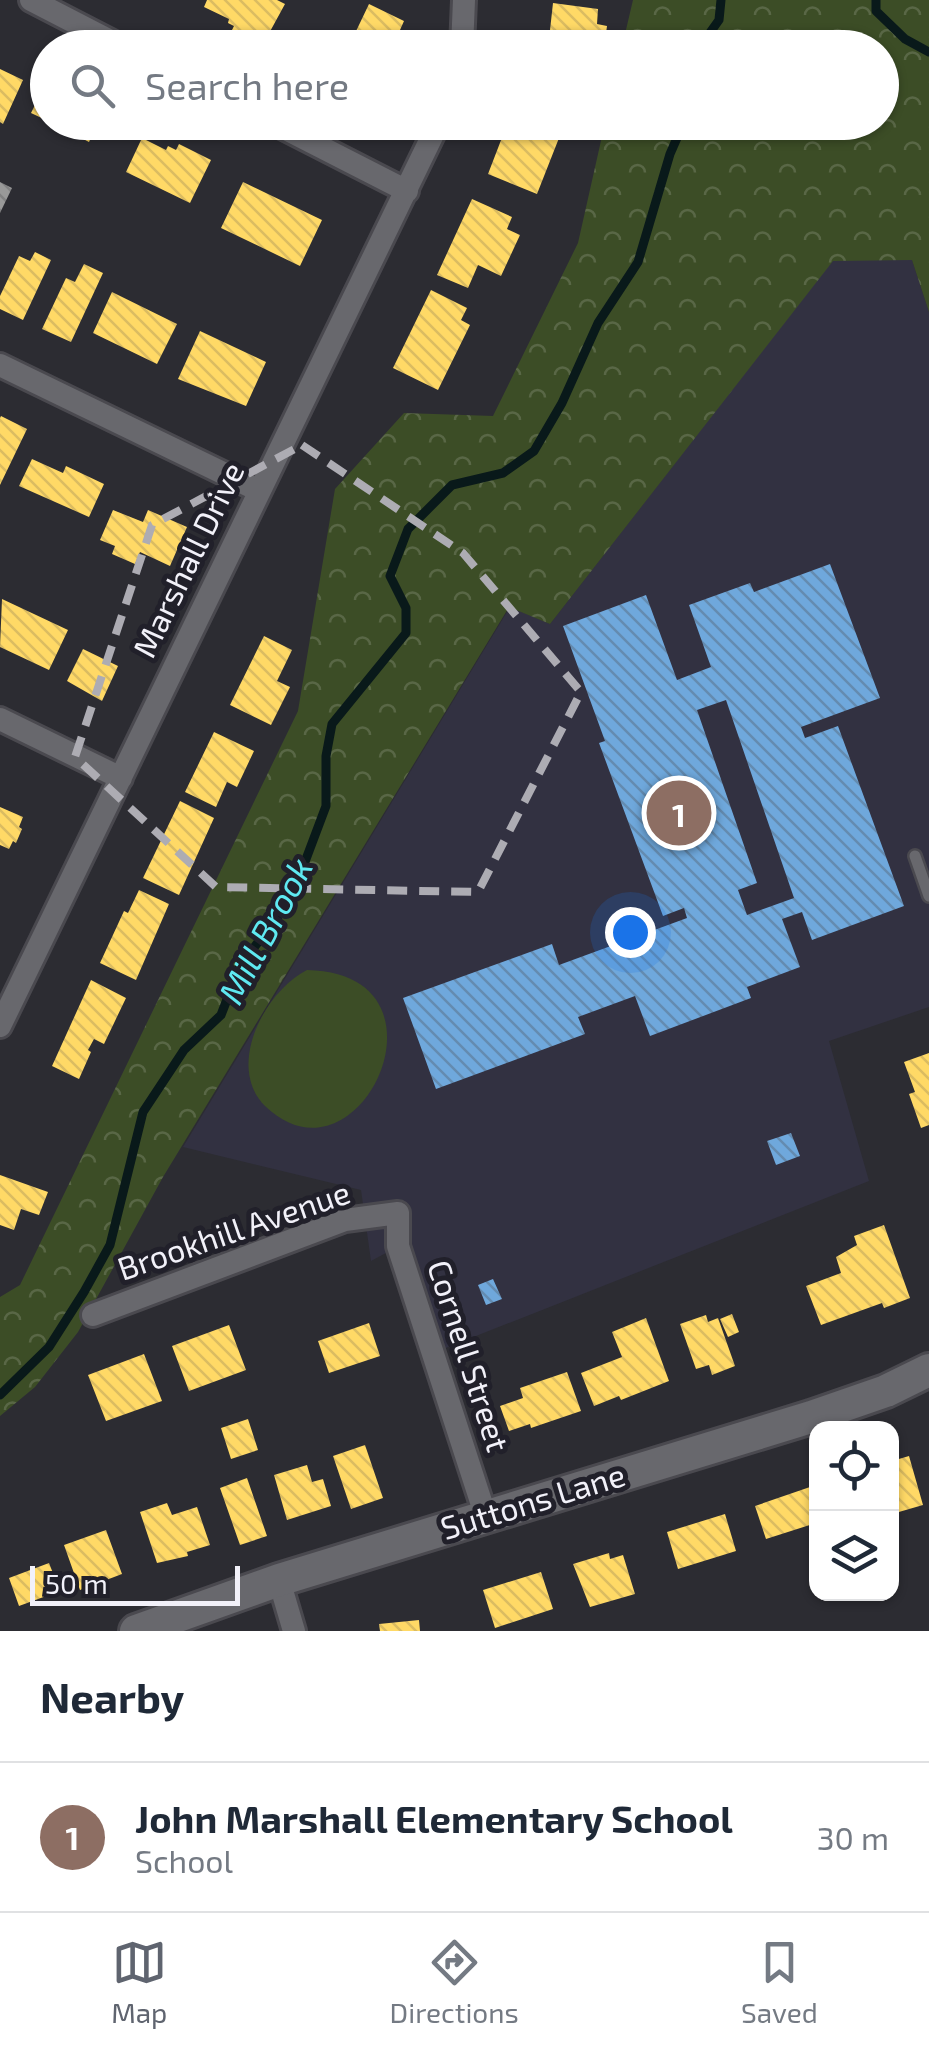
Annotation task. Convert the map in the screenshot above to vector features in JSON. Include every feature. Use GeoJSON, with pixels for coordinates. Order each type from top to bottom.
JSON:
{"type":"FeatureCollection","features":[{"type":"Feature","properties":{"kind":"street"},"geometry":{"type":"LineString","coordinates":[[30,0],[89,30]]}},
{"type":"Feature","properties":{"kind":"street"},"geometry":{"type":"LineString","coordinates":[[463,30],[464,0]]}},
{"type":"Feature","properties":{"kind":"street"},"geometry":{"type":"LineString","coordinates":[[307,140],[407,191]]}},
{"type":"Feature","properties":{"kind":"street","name":"Marshall Drive"},"geometry":{"type":"LineString","coordinates":[[0,1026],[431,140]]}},
{"type":"Feature","properties":{"kind":"street"},"geometry":{"type":"LineString","coordinates":[[0,365],[258,490]]}},
{"type":"Feature","properties":{"kind":"street"},"geometry":{"type":"LineString","coordinates":[[0,719],[121,778]]}},
{"type":"Feature","properties":{"kind":"street","name":"Brookhill Avenue"},"geometry":{"type":"LineString","coordinates":[[94,1314],[345,1220],[398,1213]]}},
{"type":"Feature","properties":{"kind":"street","name":"Cornell Street"},"geometry":{"type":"LineString","coordinates":[[398,1213],[398,1246],[486,1516]]}},
{"type":"Feature","properties":{"kind":"street","name":"Suttons Lane"},"geometry":{"type":"LineString","coordinates":[[136,1631],[279,1580],[811,1417],[886,1391],[929,1370]]}},
{"type":"Feature","properties":{"kind":"street"},"geometry":{"type":"LineString","coordinates":[[279,1580],[294,1631]]}},
{"type":"Feature","properties":{"kind":"lane"},"geometry":{"type":"LineString","coordinates":[[914,856],[929,896]]}},
{"type":"Feature","properties":{"kind":"highlighted area"},"geometry":{"type":"Polygon","coordinates":[[[302,445],[463,553],[581,692],[478,892],[216,887],[75,757],[152,525],[302,445]]]}},
{"type":"Feature","properties":{"kind":"shaded area"},"geometry":{"type":"Polygon","coordinates":[[[833,260],[912,260],[929,312],[929,1007],[829,1041],[869,1181],[433,1353],[397,1247],[371,1261],[361,1190],[183,1147],[510,607],[550,624],[833,260]]]}},
{"type":"Feature","properties":{"kind":"green space"},"geometry":{"type":"Polygon","coordinates":[[[633,0],[929,0],[929,312],[912,260],[833,261],[550,624],[509,607],[163,1177],[78,1332],[35,1387],[0,1416],[0,1297],[20,1285],[298,711],[335,489],[404,413],[493,416],[578,243],[601,140],[899,140],[899,30],[626,30],[633,0]]]}},
{"type":"Feature","properties":{"kind":"green space"},"geometry":{"type":"Polygon","coordinates":[[[307,970],[354,980],[379,1005],[387,1038],[380,1073],[361,1104],[333,1124],[300,1126],[265,1106],[254,1090],[249,1071],[255,1031],[265,1012],[291,980],[307,970]]]}},
{"type":"Feature","properties":{"kind":"building: Homes"},"geometry":{"type":"Polygon","coordinates":[[[207,0],[277,0],[285,4],[271,30],[232,30],[229,19],[204,7],[207,0]]]}},
{"type":"Feature","properties":{"kind":"building: Homes"},"geometry":{"type":"Polygon","coordinates":[[[553,3],[598,9],[597,24],[607,26],[606,30],[550,30],[553,3]]]}},
{"type":"Feature","properties":{"kind":"building: Homes"},"geometry":{"type":"Polygon","coordinates":[[[369,4],[404,21],[400,30],[357,30],[369,4]]]}},
{"type":"Feature","properties":{"kind":"building: Homes"},"geometry":{"type":"Polygon","coordinates":[[[0,69],[23,80],[3,124],[0,122],[0,69]]]}},
{"type":"Feature","properties":{"kind":"building: Homes"},"geometry":{"type":"Polygon","coordinates":[[[141,140],[166,150],[168,146],[176,150],[179,144],[211,160],[190,203],[126,172],[141,140]]]}},
{"type":"Feature","properties":{"kind":"building: Homes"},"geometry":{"type":"Polygon","coordinates":[[[501,140],[558,140],[537,194],[488,174],[501,140]]]}},
{"type":"Feature","properties":{"kind":"building: Homes"},"geometry":{"type":"Polygon","coordinates":[[[243,182],[322,220],[300,266],[221,228],[243,182]]]}},
{"type":"Feature","properties":{"kind":"building: Homes"},"geometry":{"type":"Polygon","coordinates":[[[472,199],[512,217],[507,229],[520,235],[501,276],[478,265],[468,288],[437,275],[472,199]]]}},
{"type":"Feature","properties":{"kind":"building: Homes"},"geometry":{"type":"Polygon","coordinates":[[[35,252],[51,260],[23,320],[0,309],[0,296],[19,256],[30,261],[35,252]]]}},
{"type":"Feature","properties":{"kind":"building: Homes"},"geometry":{"type":"Polygon","coordinates":[[[84,264],[103,273],[71,342],[42,329],[66,278],[75,282],[84,264]]]}},
{"type":"Feature","properties":{"kind":"building: Homes"},"geometry":{"type":"Polygon","coordinates":[[[431,290],[467,308],[461,320],[470,325],[438,390],[393,368],[431,290]]]}},
{"type":"Feature","properties":{"kind":"building: Homes"},"geometry":{"type":"Polygon","coordinates":[[[112,292],[177,324],[157,364],[93,333],[112,292]]]}},
{"type":"Feature","properties":{"kind":"building: Homes"},"geometry":{"type":"Polygon","coordinates":[[[200,331],[266,362],[246,406],[178,379],[200,331]]]}},
{"type":"Feature","properties":{"kind":"building: Homes"},"geometry":{"type":"Polygon","coordinates":[[[0,418],[27,429],[0,485],[0,418]]]}},
{"type":"Feature","properties":{"kind":"building: Homes"},"geometry":{"type":"Polygon","coordinates":[[[32,459],[63,473],[66,466],[104,484],[89,517],[19,486],[32,459]]]}},
{"type":"Feature","properties":{"kind":"building: Homes"},"geometry":{"type":"Polygon","coordinates":[[[113,510],[143,522],[148,510],[187,527],[170,566],[140,552],[135,564],[112,554],[115,546],[100,540],[113,510]]]}},
{"type":"Feature","properties":{"kind":"building: Homes"},"geometry":{"type":"Polygon","coordinates":[[[2,599],[68,630],[49,670],[0,647],[2,599]]]}},
{"type":"Feature","properties":{"kind":"building: Homes"},"geometry":{"type":"Polygon","coordinates":[[[264,636],[292,650],[277,681],[290,687],[271,725],[230,705],[264,636]]]}},
{"type":"Feature","properties":{"kind":"building: Homes"},"geometry":{"type":"Polygon","coordinates":[[[83,649],[118,666],[102,701],[67,681],[83,649]]]}},
{"type":"Feature","properties":{"kind":"building: Homes"},"geometry":{"type":"Polygon","coordinates":[[[214,732],[254,751],[237,787],[227,782],[216,807],[185,792],[214,732]]]}},
{"type":"Feature","properties":{"kind":"building: Homes"},"geometry":{"type":"Polygon","coordinates":[[[180,801],[214,818],[179,895],[143,878],[180,801]]]}},
{"type":"Feature","properties":{"kind":"building: Homes"},"geometry":{"type":"Polygon","coordinates":[[[0,807],[23,817],[16,843],[13,841],[9,849],[0,845],[0,807]]]}},
{"type":"Feature","properties":{"kind":"building: Homes"},"geometry":{"type":"Polygon","coordinates":[[[139,890],[169,904],[136,980],[100,963],[124,911],[128,913],[139,890]]]}},
{"type":"Feature","properties":{"kind":"building: Homes"},"geometry":{"type":"Polygon","coordinates":[[[91,980],[126,998],[104,1044],[94,1039],[79,1079],[52,1066],[91,980]]]}},
{"type":"Feature","properties":{"kind":"building: Homes"},"geometry":{"type":"Polygon","coordinates":[[[929,1053],[929,1125],[921,1128],[909,1094],[915,1092],[904,1062],[929,1053]]]}},
{"type":"Feature","properties":{"kind":"building: Homes"},"geometry":{"type":"Polygon","coordinates":[[[0,1175],[48,1192],[39,1215],[21,1209],[14,1230],[0,1225],[0,1175]]]}},
{"type":"Feature","properties":{"kind":"building: Homes"},"geometry":{"type":"Polygon","coordinates":[[[884,1225],[910,1298],[884,1308],[882,1303],[821,1325],[806,1286],[841,1273],[836,1257],[857,1245],[854,1236],[884,1225]]]}},
{"type":"Feature","properties":{"kind":"building: Homes"},"geometry":{"type":"Polygon","coordinates":[[[732,1314],[739,1332],[728,1337],[720,1319],[732,1314]]]}},
{"type":"Feature","properties":{"kind":"building: Homes"},"geometry":{"type":"Polygon","coordinates":[[[706,1315],[708,1322],[718,1318],[735,1366],[712,1375],[709,1365],[696,1369],[680,1324],[706,1315]]]}},
{"type":"Feature","properties":{"kind":"building: Homes"},"geometry":{"type":"Polygon","coordinates":[[[646,1318],[669,1381],[594,1406],[581,1373],[622,1357],[612,1332],[646,1318]]]}},
{"type":"Feature","properties":{"kind":"building: Homes"},"geometry":{"type":"Polygon","coordinates":[[[369,1323],[380,1356],[329,1373],[318,1341],[369,1323]]]}},
{"type":"Feature","properties":{"kind":"building: Homes"},"geometry":{"type":"Polygon","coordinates":[[[229,1325],[246,1370],[189,1391],[172,1346],[229,1325]]]}},
{"type":"Feature","properties":{"kind":"building: Homes"},"geometry":{"type":"Polygon","coordinates":[[[144,1354],[162,1401],[106,1421],[88,1375],[144,1354]]]}},
{"type":"Feature","properties":{"kind":"building: Homes"},"geometry":{"type":"Polygon","coordinates":[[[567,1372],[581,1411],[509,1431],[500,1406],[523,1398],[520,1388],[567,1372]]]}},
{"type":"Feature","properties":{"kind":"building: Homes"},"geometry":{"type":"Polygon","coordinates":[[[248,1419],[258,1450],[231,1459],[221,1428],[248,1419]]]}},
{"type":"Feature","properties":{"kind":"building: Homes"},"geometry":{"type":"Polygon","coordinates":[[[365,1445],[383,1498],[351,1509],[333,1456],[365,1445]]]}},
{"type":"Feature","properties":{"kind":"building: Homes"},"geometry":{"type":"Polygon","coordinates":[[[909,1456],[923,1505],[899,1512],[899,1511],[899,1459],[909,1456]]]}},
{"type":"Feature","properties":{"kind":"building: Homes"},"geometry":{"type":"Polygon","coordinates":[[[307,1465],[312,1482],[323,1479],[331,1506],[287,1520],[274,1475],[307,1465]]]}},
{"type":"Feature","properties":{"kind":"building: Homes"},"geometry":{"type":"Polygon","coordinates":[[[247,1478],[267,1536],[240,1545],[220,1488],[247,1478]]]}},
{"type":"Feature","properties":{"kind":"building: Homes"},"geometry":{"type":"Polygon","coordinates":[[[809,1487],[809,1525],[766,1539],[755,1506],[809,1487]]]}},
{"type":"Feature","properties":{"kind":"building: Homes"},"geometry":{"type":"Polygon","coordinates":[[[167,1503],[172,1515],[197,1507],[210,1545],[187,1552],[188,1556],[157,1563],[140,1512],[167,1503]]]}},
{"type":"Feature","properties":{"kind":"building: Homes"},"geometry":{"type":"Polygon","coordinates":[[[725,1514],[736,1551],[678,1569],[667,1532],[725,1514]]]}},
{"type":"Feature","properties":{"kind":"building: Homes"},"geometry":{"type":"Polygon","coordinates":[[[106,1530],[122,1574],[80,1590],[64,1545],[106,1530]]]}},
{"type":"Feature","properties":{"kind":"building: Homes"},"geometry":{"type":"Polygon","coordinates":[[[609,1553],[610,1559],[623,1555],[635,1594],[590,1607],[573,1564],[609,1553]]]}},
{"type":"Feature","properties":{"kind":"building: Homes"},"geometry":{"type":"Polygon","coordinates":[[[49,1563],[60,1591],[19,1606],[9,1578],[49,1563]]]}},
{"type":"Feature","properties":{"kind":"building: Homes"},"geometry":{"type":"Polygon","coordinates":[[[541,1572],[553,1609],[495,1628],[483,1590],[541,1572]]]}},
{"type":"Feature","properties":{"kind":"building: Homes"},"geometry":{"type":"Polygon","coordinates":[[[419,1620],[420,1631],[380,1631],[379,1624],[419,1620]]]}},
{"type":"Feature","properties":{"kind":"building: Schools"},"geometry":{"type":"Polygon","coordinates":[[[830,564],[880,698],[801,727],[805,738],[838,726],[904,906],[812,940],[802,912],[782,919],[800,967],[747,987],[751,998],[650,1036],[635,996],[578,1017],[585,1034],[436,1089],[403,998],[552,944],[559,965],[687,918],[684,908],[663,916],[599,743],[605,741],[563,626],[646,595],[677,680],[711,667],[689,605],[750,583],[754,592],[830,564]],[[726,700],[697,710],[757,883],[738,890],[747,915],[794,898],[726,700]]]}},
{"type":"Feature","properties":{"kind":"building: Schools"},"geometry":{"type":"Polygon","coordinates":[[[791,1133],[800,1156],[776,1165],[767,1141],[791,1133]]]}},
{"type":"Feature","properties":{"kind":"building: Schools"},"geometry":{"type":"Polygon","coordinates":[[[493,1279],[502,1299],[486,1305],[478,1285],[493,1279]]]}},
{"type":"Feature","properties":{"kind":"building: Industry"},"geometry":{"type":"Polygon","coordinates":[[[0,182],[12,188],[0,213],[0,182]]]}},
{"type":"Feature","properties":{"kind":"waterway","name":"Mill Brook"},"geometry":{"type":"LineString","coordinates":[[712,30],[719,20],[721,0]]}},
{"type":"Feature","properties":{"kind":"waterway"},"geometry":{"type":"LineString","coordinates":[[876,0],[876,11],[896,30]]}},
{"type":"Feature","properties":{"kind":"waterway"},"geometry":{"type":"LineString","coordinates":[[899,33],[929,52]]}},
{"type":"Feature","properties":{"kind":"waterway","name":"Mill Brook"},"geometry":{"type":"LineString","coordinates":[[0,1395],[49,1347],[84,1292],[110,1245],[143,1112],[184,1050],[221,1015],[240,966],[291,899],[326,806],[326,756],[332,724],[406,633],[406,608],[390,576],[408,529],[452,485],[503,473],[534,451],[562,403],[598,323],[638,262],[676,140]]}},
{"type":"Feature","properties":{"kind":"place","name":"John Marshall Elementary School"},"geometry":{"type":"Point","coordinates":[679,813]}}]}
